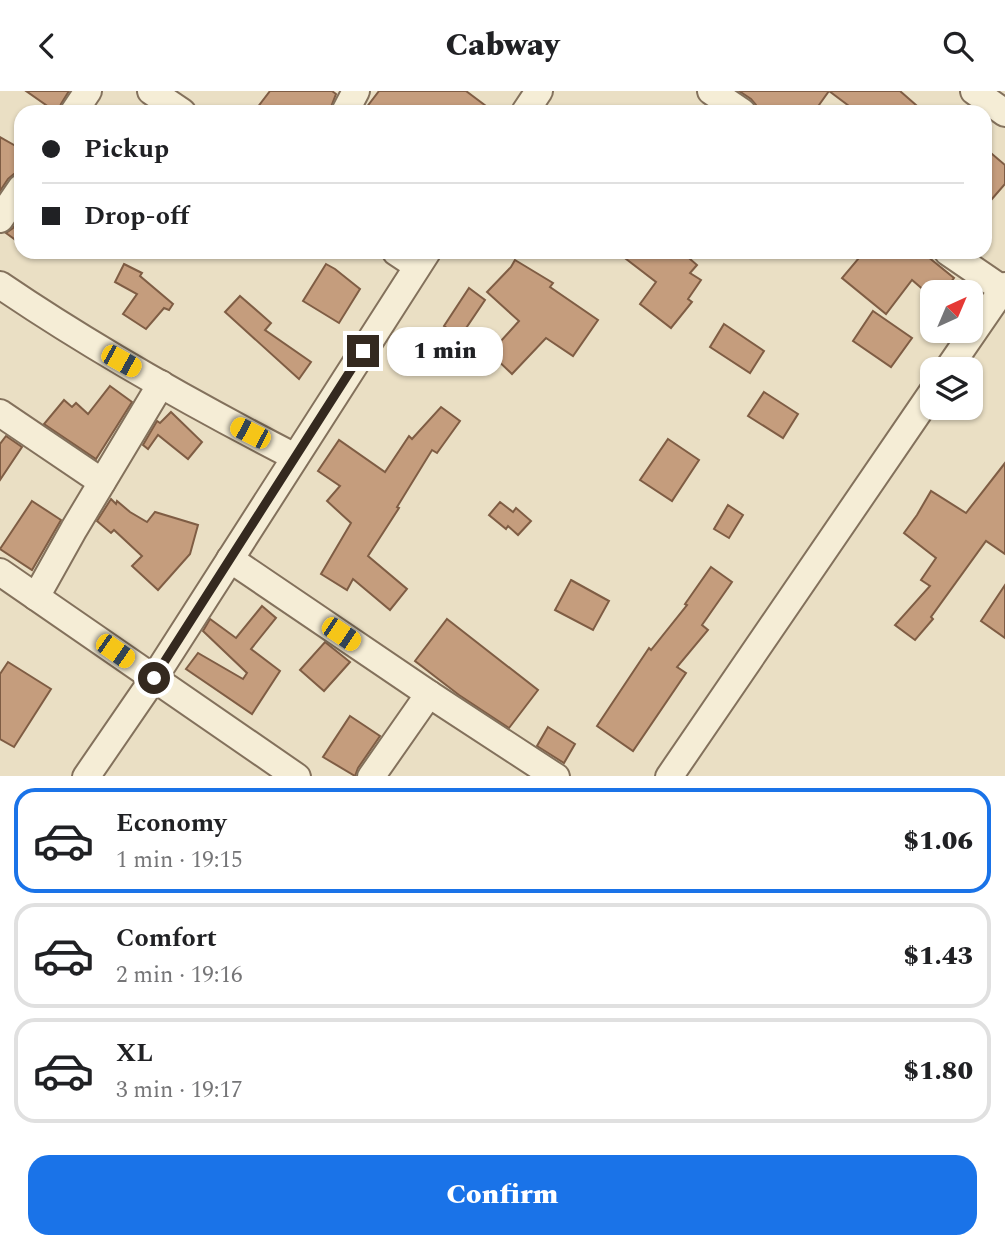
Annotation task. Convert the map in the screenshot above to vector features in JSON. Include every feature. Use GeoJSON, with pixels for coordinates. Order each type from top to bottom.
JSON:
{"type":"FeatureCollection","features":[{"type":"Feature","properties":{"kind":"street"},"geometry":{"type":"LineString","coordinates":[[151,91],[172,105]]}},
{"type":"Feature","properties":{"kind":"street"},"geometry":{"type":"LineString","coordinates":[[711,91],[732,105]]}},
{"type":"Feature","properties":{"kind":"street"},"geometry":{"type":"LineString","coordinates":[[974,91],[1005,113]]}},
{"type":"Feature","properties":{"kind":"street"},"geometry":{"type":"LineString","coordinates":[[0,219],[14,198]]}},
{"type":"Feature","properties":{"kind":"street"},"geometry":{"type":"LineString","coordinates":[[86,776],[154,678],[295,457],[412,259]]}},
{"type":"Feature","properties":{"kind":"street"},"geometry":{"type":"LineString","coordinates":[[956,357],[1004,288],[959,259]]}},
{"type":"Feature","properties":{"kind":"street"},"geometry":{"type":"LineString","coordinates":[[0,285],[100,350],[295,457]]}},
{"type":"Feature","properties":{"kind":"street"},"geometry":{"type":"LineString","coordinates":[[36,597],[162,384]]}},
{"type":"Feature","properties":{"kind":"street"},"geometry":{"type":"LineString","coordinates":[[669,776],[920,410]]}},
{"type":"Feature","properties":{"kind":"street"},"geometry":{"type":"LineString","coordinates":[[0,413],[102,482]]}},
{"type":"Feature","properties":{"kind":"street"},"geometry":{"type":"LineString","coordinates":[[230,559],[429,694],[556,776]]}},
{"type":"Feature","properties":{"kind":"street"},"geometry":{"type":"LineString","coordinates":[[0,572],[297,776]]}},
{"type":"Feature","properties":{"kind":"street"},"geometry":{"type":"LineString","coordinates":[[371,776],[429,694]]}},
{"type":"Feature","properties":{"kind":"building"},"geometry":{"type":"Polygon","coordinates":[[[26,91],[69,91],[61,105],[46,105],[26,91]]]}},
{"type":"Feature","properties":{"kind":"building"},"geometry":{"type":"Polygon","coordinates":[[[270,91],[332,91],[336,94],[332,105],[259,105],[270,91]]]}},
{"type":"Feature","properties":{"kind":"building"},"geometry":{"type":"Polygon","coordinates":[[[379,91],[466,91],[485,105],[368,105],[379,91]]]}},
{"type":"Feature","properties":{"kind":"building"},"geometry":{"type":"Polygon","coordinates":[[[739,91],[829,91],[819,105],[756,105],[739,91]]]}},
{"type":"Feature","properties":{"kind":"building"},"geometry":{"type":"Polygon","coordinates":[[[829,91],[900,91],[916,105],[848,105],[829,91]]]}},
{"type":"Feature","properties":{"kind":"building"},"geometry":{"type":"Polygon","coordinates":[[[0,137],[14,145],[14,174],[0,191],[0,137]]]}},
{"type":"Feature","properties":{"kind":"building"},"geometry":{"type":"Polygon","coordinates":[[[992,154],[1005,165],[1005,184],[992,199],[992,154]]]}},
{"type":"Feature","properties":{"kind":"building"},"geometry":{"type":"Polygon","coordinates":[[[14,226],[14,239],[6,233],[14,226]]]}},
{"type":"Feature","properties":{"kind":"building"},"geometry":{"type":"Polygon","coordinates":[[[626,259],[690,259],[697,265],[690,273],[701,280],[688,299],[692,302],[671,328],[640,304],[656,282],[626,259]]]}},
{"type":"Feature","properties":{"kind":"building"},"geometry":{"type":"Polygon","coordinates":[[[858,259],[931,259],[954,278],[920,280],[920,287],[912,280],[886,314],[842,278],[858,259]]]}},
{"type":"Feature","properties":{"kind":"building"},"geometry":{"type":"Polygon","coordinates":[[[515,260],[553,283],[550,287],[598,320],[573,356],[546,338],[512,374],[490,353],[519,321],[487,292],[515,260]]]}},
{"type":"Feature","properties":{"kind":"building"},"geometry":{"type":"Polygon","coordinates":[[[124,264],[142,273],[140,276],[173,304],[169,310],[164,308],[146,329],[123,314],[137,294],[115,282],[124,264]]]}},
{"type":"Feature","properties":{"kind":"building"},"geometry":{"type":"Polygon","coordinates":[[[326,264],[360,289],[339,323],[303,301],[326,264]]]}},
{"type":"Feature","properties":{"kind":"building"},"geometry":{"type":"Polygon","coordinates":[[[469,288],[485,300],[460,337],[444,326],[469,288]]]}},
{"type":"Feature","properties":{"kind":"building"},"geometry":{"type":"Polygon","coordinates":[[[240,296],[271,323],[265,330],[311,362],[299,379],[225,312],[240,296]]]}},
{"type":"Feature","properties":{"kind":"building"},"geometry":{"type":"Polygon","coordinates":[[[873,311],[912,338],[891,367],[853,341],[873,311]]]}},
{"type":"Feature","properties":{"kind":"building"},"geometry":{"type":"Polygon","coordinates":[[[724,324],[764,351],[750,373],[710,347],[724,324]]]}},
{"type":"Feature","properties":{"kind":"building"},"geometry":{"type":"Polygon","coordinates":[[[110,386],[132,402],[96,459],[44,424],[64,400],[72,407],[76,403],[88,414],[110,386]]]}},
{"type":"Feature","properties":{"kind":"building"},"geometry":{"type":"Polygon","coordinates":[[[764,392],[798,414],[783,438],[748,416],[764,392]]]}},
{"type":"Feature","properties":{"kind":"building"},"geometry":{"type":"Polygon","coordinates":[[[441,407],[460,421],[437,453],[432,450],[368,556],[407,589],[390,610],[353,579],[347,590],[321,574],[351,523],[327,501],[340,486],[318,471],[339,440],[385,472],[409,436],[412,439],[441,407]]]}},
{"type":"Feature","properties":{"kind":"building"},"geometry":{"type":"Polygon","coordinates":[[[171,412],[202,442],[188,459],[158,435],[148,449],[143,445],[157,421],[160,423],[171,412]]]}},
{"type":"Feature","properties":{"kind":"building"},"geometry":{"type":"Polygon","coordinates":[[[6,436],[22,447],[0,480],[0,444],[6,436]]]}},
{"type":"Feature","properties":{"kind":"building"},"geometry":{"type":"Polygon","coordinates":[[[668,439],[699,460],[672,501],[640,480],[668,439]]]}},
{"type":"Feature","properties":{"kind":"building"},"geometry":{"type":"Polygon","coordinates":[[[1005,463],[1005,554],[986,541],[931,617],[933,619],[915,640],[895,625],[930,586],[921,580],[936,558],[904,533],[931,491],[966,513],[1005,463]]]}},
{"type":"Feature","properties":{"kind":"building"},"geometry":{"type":"Polygon","coordinates":[[[111,499],[147,522],[155,512],[198,525],[190,554],[158,590],[132,566],[142,556],[114,530],[111,533],[97,521],[111,499]]]}},
{"type":"Feature","properties":{"kind":"building"},"geometry":{"type":"Polygon","coordinates":[[[32,501],[61,520],[32,570],[0,549],[32,501]]]}},
{"type":"Feature","properties":{"kind":"building"},"geometry":{"type":"Polygon","coordinates":[[[500,502],[513,512],[516,508],[531,521],[518,535],[489,515],[500,502]]]}},
{"type":"Feature","properties":{"kind":"building"},"geometry":{"type":"Polygon","coordinates":[[[728,505],[743,515],[729,538],[714,529],[728,505]]]}},
{"type":"Feature","properties":{"kind":"building"},"geometry":{"type":"Polygon","coordinates":[[[711,567],[732,582],[702,625],[708,630],[677,667],[686,673],[633,751],[597,726],[649,648],[651,650],[687,605],[685,604],[711,567]]]}},
{"type":"Feature","properties":{"kind":"building"},"geometry":{"type":"Polygon","coordinates":[[[571,580],[609,601],[593,630],[555,610],[571,580]]]}},
{"type":"Feature","properties":{"kind":"building"},"geometry":{"type":"Polygon","coordinates":[[[1005,585],[1005,638],[981,621],[1005,585]]]}},
{"type":"Feature","properties":{"kind":"building"},"geometry":{"type":"Polygon","coordinates":[[[262,606],[276,618],[251,649],[280,671],[252,714],[186,669],[198,653],[243,679],[247,673],[203,631],[210,619],[236,638],[262,606]]]}},
{"type":"Feature","properties":{"kind":"building"},"geometry":{"type":"Polygon","coordinates":[[[447,619],[538,690],[509,728],[459,695],[415,661],[447,619]]]}},
{"type":"Feature","properties":{"kind":"building"},"geometry":{"type":"Polygon","coordinates":[[[325,642],[350,662],[324,691],[300,670],[325,642]]]}},
{"type":"Feature","properties":{"kind":"building"},"geometry":{"type":"Polygon","coordinates":[[[8,662],[51,689],[14,747],[0,739],[0,674],[8,662]]]}},
{"type":"Feature","properties":{"kind":"building"},"geometry":{"type":"Polygon","coordinates":[[[350,716],[380,736],[355,776],[323,757],[350,716]]]}},
{"type":"Feature","properties":{"kind":"building"},"geometry":{"type":"Polygon","coordinates":[[[548,727],[575,744],[564,763],[537,746],[548,727]]]}},
{"type":"Feature","properties":{"kind":"route"},"geometry":{"type":"LineString","coordinates":[[154,678],[363,351]]}}]}
